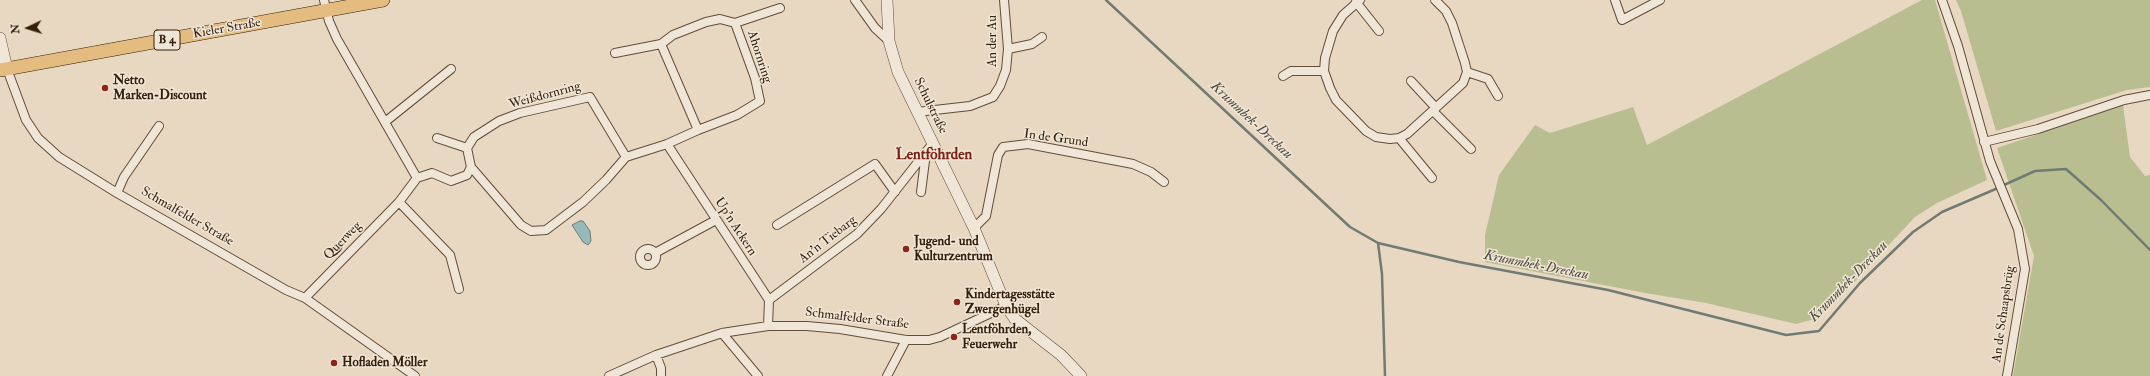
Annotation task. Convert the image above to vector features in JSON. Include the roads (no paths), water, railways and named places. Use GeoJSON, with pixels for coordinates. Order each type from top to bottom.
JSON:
{"type":"FeatureCollection","features":[{"type":"Feature","properties":{"kind":"main road","name":"Kieler Straße"},"geometry":{"type":"LineString","coordinates":[[4,69],[325,6],[383,0]]}},
{"type":"Feature","properties":{"kind":"street"},"geometry":{"type":"LineString","coordinates":[[855,0],[874,28],[890,41]]}},
{"type":"Feature","properties":{"kind":"street","name":"Schulstraße"},"geometry":{"type":"LineString","coordinates":[[887,0],[890,41],[898,72],[917,112],[930,148],[974,228],[1006,306],[1015,319],[1061,355],[1081,376]]}},
{"type":"Feature","properties":{"kind":"street","name":"An der Au"},"geometry":{"type":"LineString","coordinates":[[917,112],[970,106],[993,97],[1000,86],[1006,70],[1008,49],[1004,0]]}},
{"type":"Feature","properties":{"kind":"street"},"geometry":{"type":"LineString","coordinates":[[1379,31],[1358,1],[1343,15],[1333,31],[1325,58],[1324,71],[1336,100],[1366,131],[1376,137],[1399,138],[1407,134],[1462,83],[1467,72],[1452,23],[1446,11],[1435,0]]}},
{"type":"Feature","properties":{"kind":"street"},"geometry":{"type":"LineString","coordinates":[[1614,0],[1622,20],[1660,0]]}},
{"type":"Feature","properties":{"kind":"street","name":"An de Schaapsbrüg"},"geometry":{"type":"LineString","coordinates":[[1942,0],[1958,46],[1990,161],[2018,229],[2025,268],[2007,376]]}},
{"type":"Feature","properties":{"kind":"street"},"geometry":{"type":"LineString","coordinates":[[325,6],[328,21],[337,38],[417,178],[432,173],[451,181],[467,174],[471,167]]}},
{"type":"Feature","properties":{"kind":"street","name":"Ahornring"},"geometry":{"type":"LineString","coordinates":[[615,53],[661,44],[673,35],[706,22],[720,19],[735,23],[780,8]]}},
{"type":"Feature","properties":{"kind":"street","name":"Ahornring"},"geometry":{"type":"LineString","coordinates":[[667,144],[737,115],[760,101],[755,78],[735,23]]}},
{"type":"Feature","properties":{"kind":"street"},"geometry":{"type":"LineString","coordinates":[[1008,49],[1032,44],[1042,37]]}},
{"type":"Feature","properties":{"kind":"street","name":"Schmalfelder Straße"},"geometry":{"type":"LineString","coordinates":[[0,38],[4,69],[26,120],[38,138],[70,165],[286,290],[305,298],[415,376]]}},
{"type":"Feature","properties":{"kind":"street"},"geometry":{"type":"LineString","coordinates":[[661,44],[698,130]]}},
{"type":"Feature","properties":{"kind":"street"},"geometry":{"type":"LineString","coordinates":[[385,122],[451,69]]}},
{"type":"Feature","properties":{"kind":"street"},"geometry":{"type":"LineString","coordinates":[[1283,76],[1291,71],[1324,71]]}},
{"type":"Feature","properties":{"kind":"street"},"geometry":{"type":"LineString","coordinates":[[1467,72],[1488,79],[1498,96]]}},
{"type":"Feature","properties":{"kind":"street"},"geometry":{"type":"LineString","coordinates":[[1411,81],[1434,109],[1471,149]]}},
{"type":"Feature","properties":{"kind":"street"},"geometry":{"type":"LineString","coordinates":[[1984,142],[2038,129],[2124,100],[2150,95]]}},
{"type":"Feature","properties":{"kind":"street","name":"Weißdornring"},"geometry":{"type":"LineString","coordinates":[[467,148],[474,137],[499,122],[520,113],[590,96],[626,157]]}},
{"type":"Feature","properties":{"kind":"street"},"geometry":{"type":"LineString","coordinates":[[117,193],[124,177],[159,126]]}},
{"type":"Feature","properties":{"kind":"street"},"geometry":{"type":"LineString","coordinates":[[437,138],[467,148],[471,167],[521,225],[531,231],[546,230],[583,202],[606,180],[626,157],[667,144]]}},
{"type":"Feature","properties":{"kind":"street"},"geometry":{"type":"LineString","coordinates":[[1399,138],[1432,178]]}},
{"type":"Feature","properties":{"kind":"street","name":"Up'n Ackern"},"geometry":{"type":"LineString","coordinates":[[667,144],[769,300]]}},
{"type":"Feature","properties":{"kind":"street","name":"In de Grund"},"geometry":{"type":"LineString","coordinates":[[974,228],[986,216],[998,154],[1003,147],[1028,144],[1133,164],[1151,172],[1164,182]]}},
{"type":"Feature","properties":{"kind":"street"},"geometry":{"type":"LineString","coordinates":[[921,192],[930,148]]}},
{"type":"Feature","properties":{"kind":"street","name":"An'n Tiebarg"},"geometry":{"type":"LineString","coordinates":[[769,300],[857,234],[881,209],[930,148]]}},
{"type":"Feature","properties":{"kind":"street"},"geometry":{"type":"LineString","coordinates":[[776,225],[874,164],[895,192]]}},
{"type":"Feature","properties":{"kind":"street","name":"Querweg"},"geometry":{"type":"LineString","coordinates":[[305,298],[398,202],[417,178]]}},
{"type":"Feature","properties":{"kind":"street"},"geometry":{"type":"LineString","coordinates":[[398,202],[450,255],[459,289]]}},
{"type":"Feature","properties":{"kind":"street"},"geometry":{"type":"LineString","coordinates":[[655,253],[716,220]]}},
{"type":"Feature","properties":{"kind":"street"},"geometry":{"type":"LineString","coordinates":[[768,326],[769,300]]}},
{"type":"Feature","properties":{"kind":"street","name":"Schmalfelder Straße"},"geometry":{"type":"LineString","coordinates":[[609,376],[656,355],[722,333],[768,326],[806,326],[840,329],[906,340],[929,340],[940,337],[1006,306]]}},
{"type":"Feature","properties":{"kind":"street"},"geometry":{"type":"LineString","coordinates":[[722,333],[754,375]]}},
{"type":"Feature","properties":{"kind":"street"},"geometry":{"type":"LineString","coordinates":[[887,376],[906,340]]}},
{"type":"Feature","properties":{"kind":"street"},"geometry":{"type":"LineString","coordinates":[[656,355],[661,368],[661,376]]}},
{"type":"Feature","properties":{"kind":"water"},"geometry":{"type":"Polygon","coordinates":[[[583,221],[590,231],[591,241],[588,245],[583,242],[572,225],[583,221]]]}},
{"type":"Feature","properties":{"kind":"waterway","name":"Krummbek-Dreckau"},"geometry":{"type":"LineString","coordinates":[[1106,0],[1350,227],[1378,243],[1459,262],[1608,290],[1786,335],[1819,331],[1860,283],[1913,232],[1942,212],[1998,188]]}},
{"type":"Feature","properties":{"kind":"waterway","name":"Krummbek-Dreckau"},"geometry":{"type":"LineString","coordinates":[[2004,185],[2035,171],[2066,169],[2101,200],[2150,250]]}},
{"type":"Feature","properties":{"kind":"waterway"},"geometry":{"type":"LineString","coordinates":[[1378,243],[1382,274],[1385,376]]}},
{"type":"Feature","properties":{"kind":"place","name":"Netto Marken-Discount"},"geometry":{"type":"Point","coordinates":[105,88]}},
{"type":"Feature","properties":{"kind":"place","name":"Jugend- und Kulturzentrum"},"geometry":{"type":"Point","coordinates":[906,249]}},
{"type":"Feature","properties":{"kind":"place","name":"Kindertagesstätte Zwergenhügel"},"geometry":{"type":"Point","coordinates":[957,302]}},
{"type":"Feature","properties":{"kind":"place","name":"Lentföhrden, Feuerwehr"},"geometry":{"type":"Point","coordinates":[954,337]}},
{"type":"Feature","properties":{"kind":"place","name":"Hofladen Möller"},"geometry":{"type":"Point","coordinates":[334,363]}},
{"type":"Feature","properties":{"kind":"district","name":"Lentföhrden"},"geometry":{"type":"Point","coordinates":[934,156]}}]}
